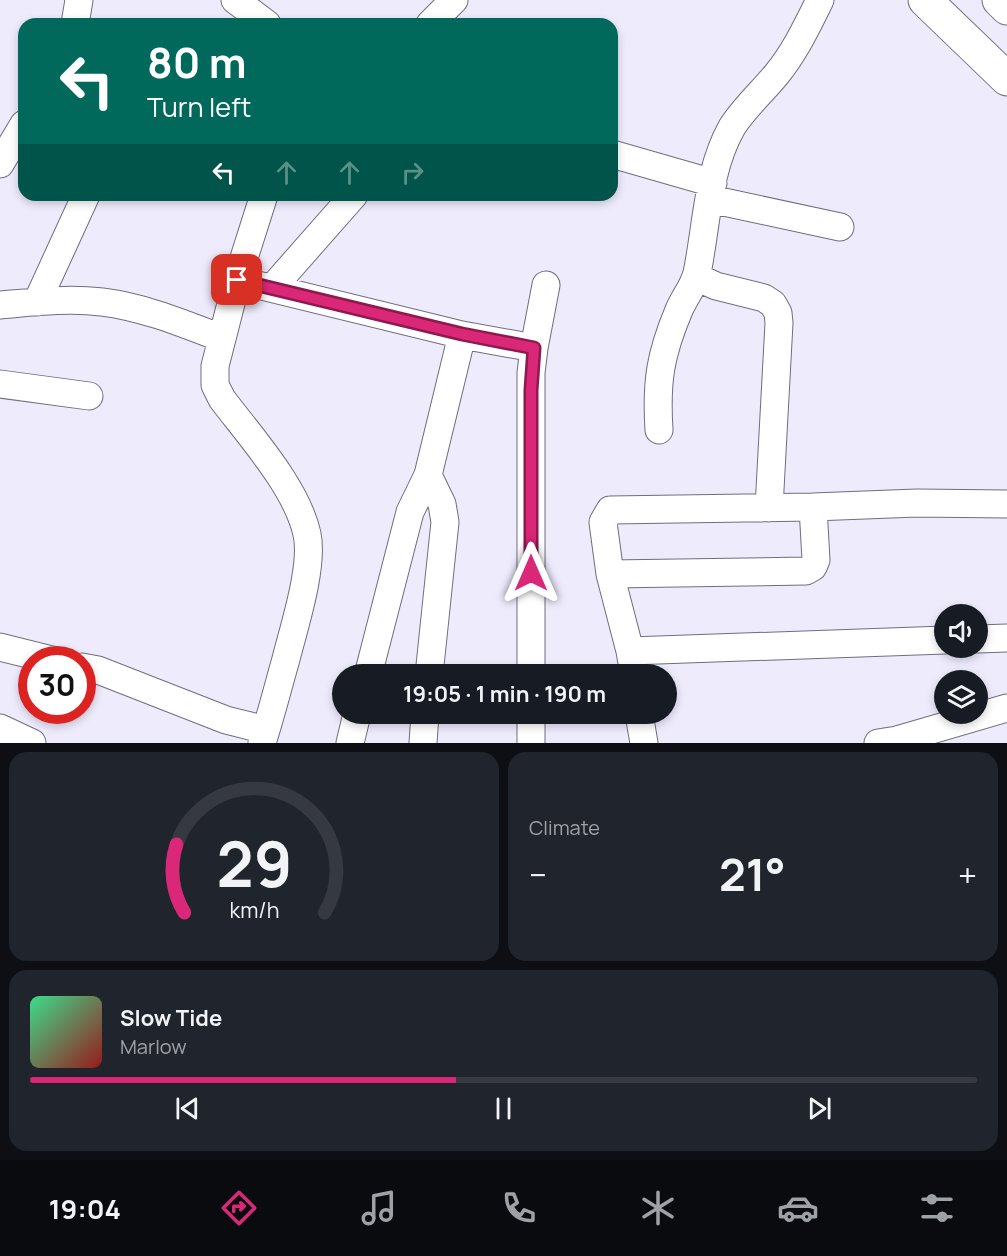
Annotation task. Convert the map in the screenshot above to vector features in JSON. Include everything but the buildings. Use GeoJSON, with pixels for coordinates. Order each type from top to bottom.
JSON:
{"type":"FeatureCollection","features":[{"type":"Feature","properties":{"kind":"main road"},"geometry":{"type":"LineString","coordinates":[[925,0],[1007,79]]}},
{"type":"Feature","properties":{"kind":"main road"},"geometry":{"type":"LineString","coordinates":[[999,0],[1007,8]]}},
{"type":"Feature","properties":{"kind":"street"},"geometry":{"type":"LineString","coordinates":[[76,18],[79,0]]}},
{"type":"Feature","properties":{"kind":"street"},"geometry":{"type":"LineString","coordinates":[[235,0],[259,18]]}},
{"type":"Feature","properties":{"kind":"street"},"geometry":{"type":"LineString","coordinates":[[436,18],[454,0]]}},
{"type":"Feature","properties":{"kind":"street"},"geometry":{"type":"LineString","coordinates":[[659,430],[657,396],[663,350],[680,307],[696,277],[716,166],[733,126],[796,48],[820,0]]}},
{"type":"Feature","properties":{"kind":"street"},"geometry":{"type":"LineString","coordinates":[[0,164],[18,134]]}},
{"type":"Feature","properties":{"kind":"street"},"geometry":{"type":"LineString","coordinates":[[618,156],[712,191],[840,227]]}},
{"type":"Feature","properties":{"kind":"street"},"geometry":{"type":"LineString","coordinates":[[37,302],[83,201]]}},
{"type":"Feature","properties":{"kind":"street"},"geometry":{"type":"LineString","coordinates":[[96,670],[264,736],[300,605],[307,563],[308,536],[299,510],[281,478],[222,399],[215,385],[215,366],[221,338],[262,201]]}},
{"type":"Feature","properties":{"kind":"street"},"geometry":{"type":"LineString","coordinates":[[273,288],[349,201]]}},
{"type":"Feature","properties":{"kind":"street"},"geometry":{"type":"LineString","coordinates":[[696,277],[716,286],[764,298],[773,304],[778,313],[779,334],[769,508]]}},
{"type":"Feature","properties":{"kind":"street"},"geometry":{"type":"LineString","coordinates":[[237,280],[462,334],[534,348]]}},
{"type":"Feature","properties":{"kind":"street"},"geometry":{"type":"LineString","coordinates":[[531,664],[531,390],[534,348],[546,285]]}},
{"type":"Feature","properties":{"kind":"street"},"geometry":{"type":"LineString","coordinates":[[0,305],[71,300],[102,302],[136,308],[221,338]]}},
{"type":"Feature","properties":{"kind":"street"},"geometry":{"type":"LineString","coordinates":[[371,664],[410,512],[428,475],[462,334]]}},
{"type":"Feature","properties":{"kind":"street"},"geometry":{"type":"LineString","coordinates":[[0,384],[89,396]]}},
{"type":"Feature","properties":{"kind":"street"},"geometry":{"type":"LineString","coordinates":[[428,475],[442,504],[445,522],[430,664]]}},
{"type":"Feature","properties":{"kind":"street"},"geometry":{"type":"LineString","coordinates":[[934,641],[632,663],[610,574],[603,522],[610,510],[917,503],[1007,504]]}},
{"type":"Feature","properties":{"kind":"street"},"geometry":{"type":"LineString","coordinates":[[610,574],[806,572],[813,567],[816,560],[813,507]]}},
{"type":"Feature","properties":{"kind":"street"},"geometry":{"type":"LineString","coordinates":[[988,639],[1007,639]]}},
{"type":"Feature","properties":{"kind":"street"},"geometry":{"type":"LineString","coordinates":[[0,647],[18,652]]}},
{"type":"Feature","properties":{"kind":"street"},"geometry":{"type":"LineString","coordinates":[[878,743],[897,740],[1007,708]]}},
{"type":"Feature","properties":{"kind":"street"},"geometry":{"type":"LineString","coordinates":[[350,743],[355,724]]}},
{"type":"Feature","properties":{"kind":"street"},"geometry":{"type":"LineString","coordinates":[[423,743],[424,724]]}},
{"type":"Feature","properties":{"kind":"street"},"geometry":{"type":"LineString","coordinates":[[531,724],[531,743]]}},
{"type":"Feature","properties":{"kind":"street"},"geometry":{"type":"LineString","coordinates":[[641,724],[644,743]]}},
{"type":"Feature","properties":{"kind":"street"},"geometry":{"type":"LineString","coordinates":[[0,728],[32,743]]}},
{"type":"Feature","properties":{"kind":"route"},"geometry":{"type":"LineString","coordinates":[[237,280],[462,334],[534,348],[531,374],[531,573]]}}]}
